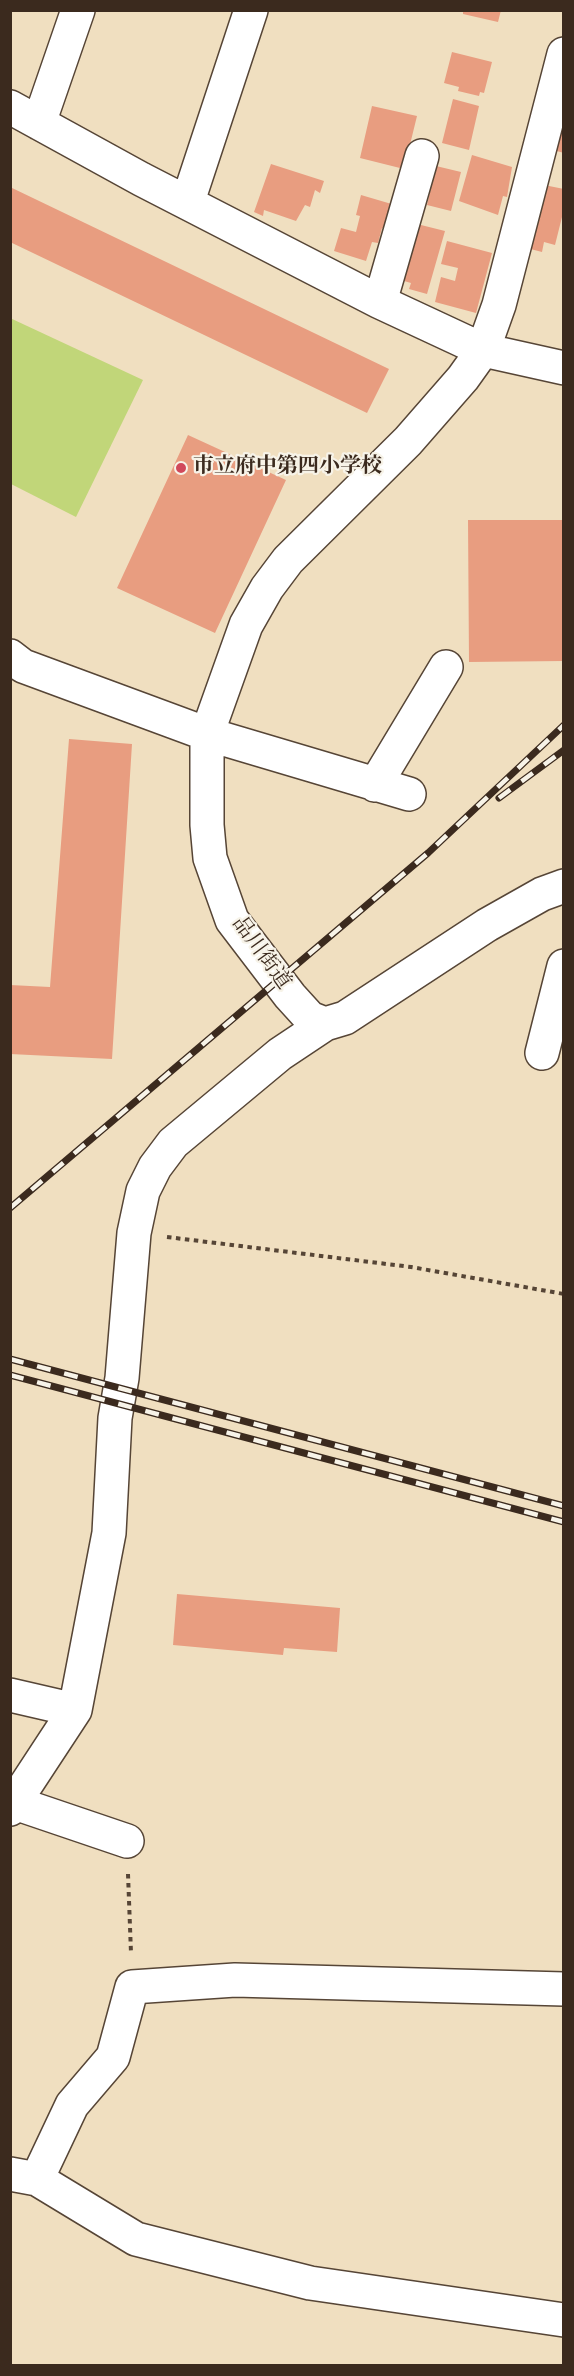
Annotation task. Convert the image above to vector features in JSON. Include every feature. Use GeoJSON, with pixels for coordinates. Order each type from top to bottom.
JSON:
{"type":"FeatureCollection","features":[{"type":"Feature","properties":{"kind":"street"},"geometry":{"type":"LineString","coordinates":[[39,123],[78,10]]}},
{"type":"Feature","properties":{"kind":"street"},"geometry":{"type":"LineString","coordinates":[[188,201],[251,10]]}},
{"type":"Feature","properties":{"kind":"street","name":"品川街道"},"geometry":{"type":"LineString","coordinates":[[325,1024],[310,1018],[290,996],[247,942],[232,920],[223,898],[210,858],[207,825],[207,734],[246,625],[267,588],[288,560],[408,441],[463,378],[483,350],[499,305],[564,54]]}},
{"type":"Feature","properties":{"kind":"street"},"geometry":{"type":"LineString","coordinates":[[10,107],[380,302],[483,350],[564,368]]}},
{"type":"Feature","properties":{"kind":"street"},"geometry":{"type":"LineString","coordinates":[[380,302],[422,156]]}},
{"type":"Feature","properties":{"kind":"street"},"geometry":{"type":"LineString","coordinates":[[10,656],[23,666],[207,734],[409,794]]}},
{"type":"Feature","properties":{"kind":"street"},"geometry":{"type":"LineString","coordinates":[[375,785],[446,667]]}},
{"type":"Feature","properties":{"kind":"street"},"geometry":{"type":"LineString","coordinates":[[127,1841],[13,1806],[75,1710],[109,1533],[115,1419],[122,1378],[134,1233],[143,1191],[155,1167],[173,1143],[280,1054],[325,1024],[345,1018],[487,925],[542,894],[564,886]]}},
{"type":"Feature","properties":{"kind":"street"},"geometry":{"type":"LineString","coordinates":[[542,1053],[564,966]]}},
{"type":"Feature","properties":{"kind":"street"},"geometry":{"type":"LineString","coordinates":[[10,1695],[75,1710]]}},
{"type":"Feature","properties":{"kind":"street"},"geometry":{"type":"LineString","coordinates":[[564,1989],[235,1980],[132,1987],[113,2057],[72,2105],[24,2177],[136,2239],[310,2283],[564,2320]]}},
{"type":"Feature","properties":{"kind":"path"},"geometry":{"type":"LineString","coordinates":[[134,1233],[411,1267],[564,1294]]}},
{"type":"Feature","properties":{"kind":"path"},"geometry":{"type":"LineString","coordinates":[[127,1841],[132,1987]]}},
{"type":"Feature","properties":{"kind":"green space"},"geometry":{"type":"Polygon","coordinates":[[[10,318],[143,380],[76,517],[11,484],[10,318]]]}},
{"type":"Feature","properties":{"kind":"building"},"geometry":{"type":"Polygon","coordinates":[[[463,10],[501,10],[498,22],[463,14],[463,10]]]}},
{"type":"Feature","properties":{"kind":"building"},"geometry":{"type":"Polygon","coordinates":[[[452,52],[492,62],[484,93],[480,92],[479,96],[458,91],[459,87],[444,83],[452,52]]]}},
{"type":"Feature","properties":{"kind":"building"},"geometry":{"type":"Polygon","coordinates":[[[453,99],[479,106],[469,150],[442,143],[453,99]]]}},
{"type":"Feature","properties":{"kind":"building"},"geometry":{"type":"Polygon","coordinates":[[[372,106],[417,116],[404,169],[360,158],[372,106]]]}},
{"type":"Feature","properties":{"kind":"building"},"geometry":{"type":"Polygon","coordinates":[[[564,114],[564,153],[542,147],[564,114]]]}},
{"type":"Feature","properties":{"kind":"building"},"geometry":{"type":"Polygon","coordinates":[[[472,155],[512,167],[507,197],[503,196],[498,215],[459,201],[472,155]]]}},
{"type":"Feature","properties":{"kind":"building"},"geometry":{"type":"Polygon","coordinates":[[[271,164],[324,181],[320,193],[315,190],[310,207],[305,205],[296,221],[264,210],[263,216],[254,212],[271,164]]]}},
{"type":"Feature","properties":{"kind":"building"},"geometry":{"type":"Polygon","coordinates":[[[436,166],[461,172],[451,211],[427,205],[436,166]]]}},
{"type":"Feature","properties":{"kind":"building"},"geometry":{"type":"Polygon","coordinates":[[[539,184],[564,189],[564,209],[555,245],[544,242],[542,252],[519,246],[539,184]]]}},
{"type":"Feature","properties":{"kind":"building","name":"市立府中第四小学校"},"geometry":{"type":"Polygon","coordinates":[[[10,187],[389,369],[367,413],[10,242],[10,187]]]}},
{"type":"Feature","properties":{"kind":"building"},"geometry":{"type":"Polygon","coordinates":[[[361,195],[395,205],[388,230],[382,228],[378,243],[372,242],[366,261],[334,251],[341,228],[356,232],[360,216],[356,215],[361,195]]]}},
{"type":"Feature","properties":{"kind":"building"},"geometry":{"type":"Polygon","coordinates":[[[417,224],[445,231],[427,294],[409,289],[411,283],[404,281],[417,224]]]}},
{"type":"Feature","properties":{"kind":"building"},"geometry":{"type":"Polygon","coordinates":[[[447,241],[492,253],[476,313],[435,302],[441,277],[455,281],[458,268],[441,264],[447,241]]]}},
{"type":"Feature","properties":{"kind":"building"},"geometry":{"type":"Polygon","coordinates":[[[188,435],[286,480],[215,633],[117,588],[188,435]]]}},
{"type":"Feature","properties":{"kind":"building"},"geometry":{"type":"Polygon","coordinates":[[[468,520],[564,520],[564,661],[469,662],[468,520]]]}},
{"type":"Feature","properties":{"kind":"building"},"geometry":{"type":"Polygon","coordinates":[[[69,739],[132,744],[112,1059],[10,1054],[10,985],[50,987],[69,739]]]}},
{"type":"Feature","properties":{"kind":"building"},"geometry":{"type":"Polygon","coordinates":[[[177,1594],[340,1608],[337,1652],[284,1648],[283,1655],[173,1645],[177,1594]]]}},
{"type":"Feature","properties":{"kind":"railway"},"geometry":{"type":"LineString","coordinates":[[10,1208],[428,853],[564,725]]}},
{"type":"Feature","properties":{"kind":"railway"},"geometry":{"type":"LineString","coordinates":[[499,798],[564,750]]}},
{"type":"Feature","properties":{"kind":"railway"},"geometry":{"type":"LineString","coordinates":[[10,1359],[564,1506]]}},
{"type":"Feature","properties":{"kind":"railway"},"geometry":{"type":"LineString","coordinates":[[10,1375],[564,1522]]}},
{"type":"Feature","properties":{"kind":"place","name":"市立府中第四小学校"},"geometry":{"type":"Point","coordinates":[181,468]}}]}
